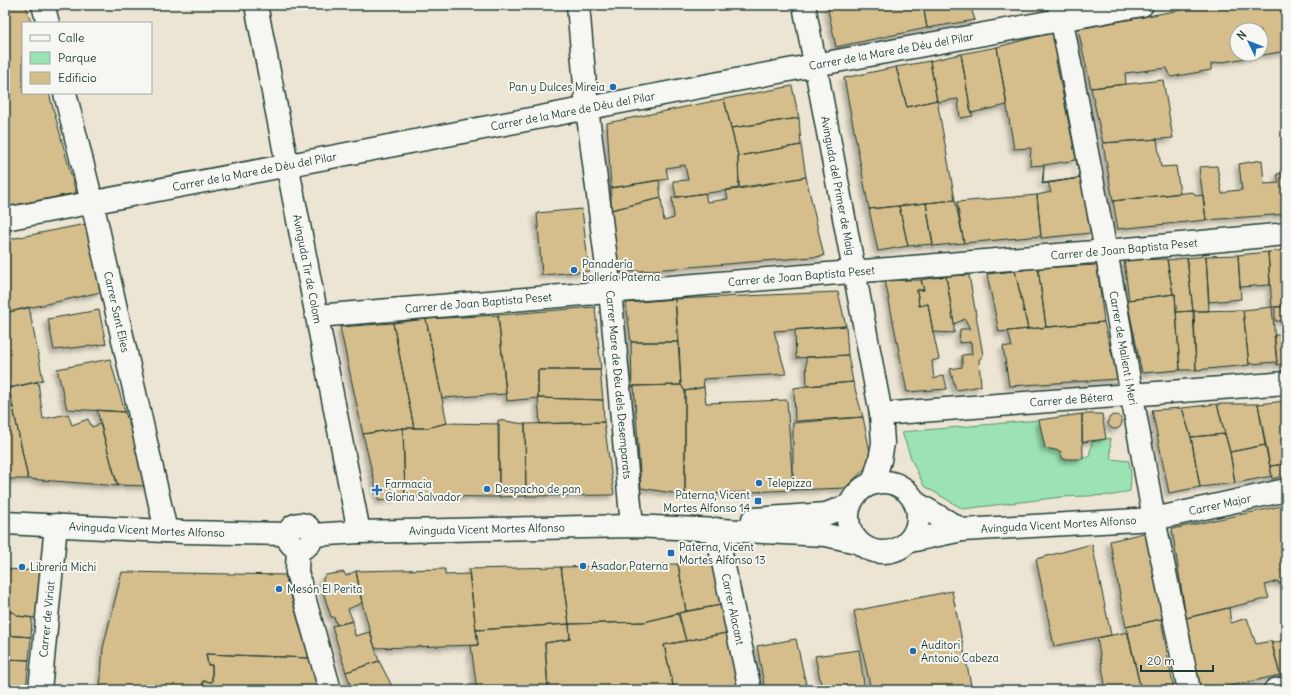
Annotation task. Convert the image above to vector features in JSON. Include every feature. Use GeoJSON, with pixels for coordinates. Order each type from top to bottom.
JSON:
{"type":"FeatureCollection","features":[{"type":"Feature","properties":{"kind":"street"},"geometry":{"type":"LineString","coordinates":[[43,5],[48,22]]}},
{"type":"Feature","properties":{"kind":"street","name":"Avinguda Tir de Colom"},"geometry":{"type":"LineString","coordinates":[[256,5],[359,532]]}},
{"type":"Feature","properties":{"kind":"street","name":"Carrer Mare de Déu dels Desemparats"},"geometry":{"type":"LineString","coordinates":[[578,5],[587,108],[610,291],[632,526]]}},
{"type":"Feature","properties":{"kind":"street","name":"Avinguda del Primer de Maig"},"geometry":{"type":"LineString","coordinates":[[804,5],[881,414],[883,443],[880,460],[873,483]]}},
{"type":"Feature","properties":{"kind":"street","name":"Carrer de la Mare de Déu del Pilar"},"geometry":{"type":"LineString","coordinates":[[5,219],[815,65],[1060,12],[1142,5]]}},
{"type":"Feature","properties":{"kind":"street","name":"Carrer de Mallent i Meri"},"geometry":{"type":"LineString","coordinates":[[1060,12],[1106,251],[1154,519],[1189,690]]}},
{"type":"Feature","properties":{"kind":"street","name":"Carrer Sant Elies"},"geometry":{"type":"LineString","coordinates":[[65,94],[92,202],[166,531]]}},
{"type":"Feature","properties":{"kind":"street","name":"Carrer de Joan Baptista Peset"},"geometry":{"type":"LineString","coordinates":[[317,316],[1106,251],[1286,234]]}},
{"type":"Feature","properties":{"kind":"street","name":"Carrer de Bétera"},"geometry":{"type":"LineString","coordinates":[[881,414],[1286,383]]}},
{"type":"Feature","properties":{"kind":"street"},"geometry":{"type":"LineString","coordinates":[[916,503],[919,523],[910,541],[893,552],[874,552],[857,542],[848,524],[850,505],[859,491],[873,483],[890,482],[906,489],[916,503],[962,530]]}},
{"type":"Feature","properties":{"kind":"street","name":"Carrer Major"},"geometry":{"type":"LineString","coordinates":[[1154,519],[1286,490]]}},
{"type":"Feature","properties":{"kind":"street","name":"Avinguda Vicent Mortes Alfonso"},"geometry":{"type":"LineString","coordinates":[[661,527],[826,514],[850,505]]}},
{"type":"Feature","properties":{"kind":"street","name":"Avinguda Vicent Mortes Alfonso"},"geometry":{"type":"LineString","coordinates":[[910,541],[962,530],[1154,519]]}},
{"type":"Feature","properties":{"kind":"street","name":"Avinguda Vicent Mortes Alfonso"},"geometry":{"type":"LineString","coordinates":[[5,523],[299,539],[359,532],[632,526],[826,535],[857,542]]}},
{"type":"Feature","properties":{"kind":"street","name":"Carrer de Viriat"},"geometry":{"type":"LineString","coordinates":[[40,690],[56,525]]}},
{"type":"Feature","properties":{"kind":"street","name":"Carrer Alacant"},"geometry":{"type":"LineString","coordinates":[[716,529],[750,690]]}},
{"type":"Feature","properties":{"kind":"street"},"geometry":{"type":"LineString","coordinates":[[299,539],[297,572],[330,690]]}},
{"type":"Feature","properties":{"kind":"street"},"geometry":{"type":"LineString","coordinates":[[1275,690],[1286,688]]}},
{"type":"Feature","properties":{"kind":"green space"},"geometry":{"type":"Polygon","coordinates":[[[1039,420],[1065,458],[1089,457],[1092,442],[1110,438],[1111,459],[1129,461],[1131,475],[1130,491],[1114,495],[1061,497],[963,509],[924,486],[912,461],[902,432],[1039,420]]]}},
{"type":"Feature","properties":{"kind":"building"},"geometry":{"type":"Polygon","coordinates":[[[5,5],[26,5],[31,22],[22,22],[22,94],[49,94],[76,193],[5,207],[5,5]]]}},
{"type":"Feature","properties":{"kind":"building"},"geometry":{"type":"Polygon","coordinates":[[[827,5],[923,5],[927,28],[836,47],[827,5]]]}},
{"type":"Feature","properties":{"kind":"building"},"geometry":{"type":"Polygon","coordinates":[[[923,5],[970,5],[975,20],[927,28],[923,5]]]}},
{"type":"Feature","properties":{"kind":"building"},"geometry":{"type":"Polygon","coordinates":[[[1207,5],[1286,5],[1286,51],[1269,54],[1269,22],[1229,22],[1229,61],[1211,64],[1211,70],[1171,77],[1167,68],[1125,73],[1126,84],[1091,88],[1078,29],[1207,5]]]}},
{"type":"Feature","properties":{"kind":"building"},"geometry":{"type":"Polygon","coordinates":[[[1055,32],[1060,60],[1056,61],[1080,178],[1042,184],[1044,165],[1030,166],[1031,148],[1014,149],[997,47],[1055,32]]]}},
{"type":"Feature","properties":{"kind":"building"},"geometry":{"type":"Polygon","coordinates":[[[997,47],[1007,105],[971,113],[961,54],[997,47]]]}},
{"type":"Feature","properties":{"kind":"building"},"geometry":{"type":"Polygon","coordinates":[[[961,54],[971,113],[973,116],[960,118],[958,99],[937,102],[930,61],[961,54]]]}},
{"type":"Feature","properties":{"kind":"building"},"geometry":{"type":"Polygon","coordinates":[[[930,61],[937,100],[907,107],[896,67],[930,61]]]}},
{"type":"Feature","properties":{"kind":"building"},"geometry":{"type":"Polygon","coordinates":[[[896,67],[907,107],[937,100],[955,200],[869,209],[844,78],[896,67]]]}},
{"type":"Feature","properties":{"kind":"building"},"geometry":{"type":"Polygon","coordinates":[[[1163,80],[1173,138],[1103,143],[1091,88],[1163,80]]]}},
{"type":"Feature","properties":{"kind":"building"},"geometry":{"type":"Polygon","coordinates":[[[792,86],[799,118],[731,128],[724,99],[792,86]]]}},
{"type":"Feature","properties":{"kind":"building"},"geometry":{"type":"Polygon","coordinates":[[[724,99],[738,156],[739,189],[676,197],[673,181],[688,180],[685,165],[666,168],[668,179],[611,188],[607,123],[724,99]]]}},
{"type":"Feature","properties":{"kind":"building"},"geometry":{"type":"Polygon","coordinates":[[[799,118],[801,145],[738,156],[731,128],[799,118]]]}},
{"type":"Feature","properties":{"kind":"building"},"geometry":{"type":"Polygon","coordinates":[[[1157,139],[1161,167],[1176,166],[1180,193],[1113,201],[1103,143],[1157,139]]]}},
{"type":"Feature","properties":{"kind":"building"},"geometry":{"type":"Polygon","coordinates":[[[801,145],[806,177],[739,189],[738,156],[801,145]]]}},
{"type":"Feature","properties":{"kind":"building"},"geometry":{"type":"Polygon","coordinates":[[[1076,160],[1080,178],[1043,183],[1044,165],[1076,160]]]}},
{"type":"Feature","properties":{"kind":"building"},"geometry":{"type":"Polygon","coordinates":[[[1262,160],[1264,184],[1279,183],[1277,174],[1286,173],[1286,214],[1206,220],[1199,167],[1217,166],[1222,194],[1230,191],[1242,190],[1239,164],[1262,160]]]}},
{"type":"Feature","properties":{"kind":"building"},"geometry":{"type":"Polygon","coordinates":[[[806,177],[824,256],[616,273],[611,210],[661,198],[664,221],[674,218],[672,198],[705,193],[707,202],[728,199],[726,190],[806,177]]]}},
{"type":"Feature","properties":{"kind":"building"},"geometry":{"type":"Polygon","coordinates":[[[1083,177],[1091,233],[1041,238],[1037,195],[1051,192],[1048,183],[1083,177]]]}},
{"type":"Feature","properties":{"kind":"building"},"geometry":{"type":"Polygon","coordinates":[[[659,180],[661,198],[611,210],[611,188],[659,180]]]}},
{"type":"Feature","properties":{"kind":"building"},"geometry":{"type":"Polygon","coordinates":[[[1193,192],[1196,196],[1203,195],[1206,220],[1118,229],[1113,201],[1193,192]]]}},
{"type":"Feature","properties":{"kind":"building"},"geometry":{"type":"Polygon","coordinates":[[[1037,195],[1041,236],[964,243],[957,202],[1037,195]]]}},
{"type":"Feature","properties":{"kind":"building"},"geometry":{"type":"Polygon","coordinates":[[[955,200],[964,243],[933,246],[926,203],[955,200]]]}},
{"type":"Feature","properties":{"kind":"building"},"geometry":{"type":"Polygon","coordinates":[[[926,203],[933,244],[908,246],[899,206],[926,203]]]}},
{"type":"Feature","properties":{"kind":"building"},"geometry":{"type":"Polygon","coordinates":[[[899,206],[908,246],[878,251],[869,209],[899,206]]]}},
{"type":"Feature","properties":{"kind":"building"},"geometry":{"type":"Polygon","coordinates":[[[582,209],[589,271],[542,275],[537,213],[582,209]]]}},
{"type":"Feature","properties":{"kind":"building"},"geometry":{"type":"Polygon","coordinates":[[[86,224],[101,292],[5,313],[5,240],[86,224]]]}},
{"type":"Feature","properties":{"kind":"building"},"geometry":{"type":"Polygon","coordinates":[[[1286,250],[1286,306],[1272,307],[1268,252],[1286,250]]]}},
{"type":"Feature","properties":{"kind":"building"},"geometry":{"type":"Polygon","coordinates":[[[1268,252],[1270,285],[1240,287],[1238,255],[1268,252]]]}},
{"type":"Feature","properties":{"kind":"building"},"geometry":{"type":"Polygon","coordinates":[[[1238,255],[1241,299],[1209,302],[1206,256],[1238,255]]]}},
{"type":"Feature","properties":{"kind":"building"},"geometry":{"type":"Polygon","coordinates":[[[1206,256],[1209,311],[1193,311],[1187,258],[1206,256]]]}},
{"type":"Feature","properties":{"kind":"building"},"geometry":{"type":"Polygon","coordinates":[[[1187,258],[1193,311],[1176,312],[1175,294],[1173,294],[1167,260],[1187,258]]]}},
{"type":"Feature","properties":{"kind":"building"},"geometry":{"type":"Polygon","coordinates":[[[1167,259],[1173,294],[1129,300],[1124,260],[1167,259]]]}},
{"type":"Feature","properties":{"kind":"building"},"geometry":{"type":"Polygon","coordinates":[[[1097,265],[1104,322],[1046,327],[1038,268],[1097,265]]]}},
{"type":"Feature","properties":{"kind":"building"},"geometry":{"type":"Polygon","coordinates":[[[1038,268],[1046,327],[1028,329],[1015,271],[1038,268]]]}},
{"type":"Feature","properties":{"kind":"building"},"geometry":{"type":"Polygon","coordinates":[[[1015,271],[1028,329],[999,332],[987,274],[1015,271]]]}},
{"type":"Feature","properties":{"kind":"building"},"geometry":{"type":"Polygon","coordinates":[[[969,275],[983,355],[979,360],[981,386],[956,390],[950,369],[962,367],[962,355],[972,354],[971,342],[959,343],[960,329],[970,329],[965,319],[954,324],[946,276],[969,275]]]}},
{"type":"Feature","properties":{"kind":"building"},"geometry":{"type":"Polygon","coordinates":[[[946,276],[954,324],[954,333],[933,332],[928,304],[919,306],[917,290],[924,290],[921,280],[946,276]]]}},
{"type":"Feature","properties":{"kind":"building"},"geometry":{"type":"Polygon","coordinates":[[[885,280],[921,280],[924,290],[917,290],[919,306],[928,304],[939,359],[932,361],[934,379],[944,375],[947,389],[907,392],[885,280]]]}},
{"type":"Feature","properties":{"kind":"building"},"geometry":{"type":"Polygon","coordinates":[[[838,292],[846,326],[774,331],[786,374],[703,379],[704,387],[685,391],[681,385],[675,299],[838,292]]]}},
{"type":"Feature","properties":{"kind":"building"},"geometry":{"type":"Polygon","coordinates":[[[1175,294],[1180,370],[1142,373],[1127,300],[1175,294]]]}},
{"type":"Feature","properties":{"kind":"building"},"geometry":{"type":"Polygon","coordinates":[[[675,299],[679,342],[631,342],[626,303],[675,299]]]}},
{"type":"Feature","properties":{"kind":"building"},"geometry":{"type":"Polygon","coordinates":[[[29,307],[43,380],[5,389],[5,313],[29,307]]]}},
{"type":"Feature","properties":{"kind":"building"},"geometry":{"type":"Polygon","coordinates":[[[595,307],[601,370],[538,370],[538,398],[507,401],[498,315],[595,307]]]}},
{"type":"Feature","properties":{"kind":"building"},"geometry":{"type":"Polygon","coordinates":[[[1272,307],[1277,362],[1249,364],[1243,310],[1272,307]]]}},
{"type":"Feature","properties":{"kind":"building"},"geometry":{"type":"Polygon","coordinates":[[[1275,307],[1286,307],[1286,363],[1277,365],[1274,335],[1284,335],[1285,321],[1275,321],[1275,307]]]}},
{"type":"Feature","properties":{"kind":"building"},"geometry":{"type":"Polygon","coordinates":[[[99,310],[106,344],[54,350],[48,319],[99,310]]]}},
{"type":"Feature","properties":{"kind":"building"},"geometry":{"type":"Polygon","coordinates":[[[1243,310],[1249,365],[1196,370],[1194,311],[1243,310]]]}},
{"type":"Feature","properties":{"kind":"building"},"geometry":{"type":"Polygon","coordinates":[[[1193,311],[1196,370],[1180,370],[1176,312],[1193,311]]]}},
{"type":"Feature","properties":{"kind":"building"},"geometry":{"type":"Polygon","coordinates":[[[498,315],[506,394],[442,398],[426,319],[498,315]]]}},
{"type":"Feature","properties":{"kind":"building"},"geometry":{"type":"Polygon","coordinates":[[[426,319],[447,423],[427,428],[414,428],[393,323],[426,319]]]}},
{"type":"Feature","properties":{"kind":"building"},"geometry":{"type":"Polygon","coordinates":[[[1104,322],[1118,379],[1009,386],[1003,346],[1012,347],[1008,331],[1104,322]]]}},
{"type":"Feature","properties":{"kind":"building"},"geometry":{"type":"Polygon","coordinates":[[[393,323],[414,428],[403,428],[363,434],[340,327],[393,323]]]}},
{"type":"Feature","properties":{"kind":"building"},"geometry":{"type":"Polygon","coordinates":[[[846,326],[848,355],[796,358],[795,330],[846,326]]]}},
{"type":"Feature","properties":{"kind":"building"},"geometry":{"type":"Polygon","coordinates":[[[631,342],[679,342],[681,385],[632,387],[631,342]]]}},
{"type":"Feature","properties":{"kind":"building"},"geometry":{"type":"Polygon","coordinates":[[[848,355],[853,382],[807,386],[806,357],[848,355]]]}},
{"type":"Feature","properties":{"kind":"building"},"geometry":{"type":"Polygon","coordinates":[[[110,359],[125,412],[67,409],[57,369],[110,359]]]}},
{"type":"Feature","properties":{"kind":"building"},"geometry":{"type":"Polygon","coordinates":[[[538,370],[600,370],[603,400],[538,398],[538,370]]]}},
{"type":"Feature","properties":{"kind":"building"},"geometry":{"type":"Polygon","coordinates":[[[38,382],[43,419],[68,414],[72,425],[88,419],[92,427],[100,424],[118,486],[28,479],[9,388],[38,382]]]}},
{"type":"Feature","properties":{"kind":"building"},"geometry":{"type":"Polygon","coordinates":[[[853,382],[863,417],[795,421],[794,388],[853,382]]]}},
{"type":"Feature","properties":{"kind":"building"},"geometry":{"type":"Polygon","coordinates":[[[681,385],[685,391],[685,495],[641,488],[634,386],[681,385]]]}},
{"type":"Feature","properties":{"kind":"building"},"geometry":{"type":"Polygon","coordinates":[[[704,387],[706,403],[787,400],[793,490],[685,495],[685,391],[704,387]]]}},
{"type":"Feature","properties":{"kind":"building"},"geometry":{"type":"Polygon","coordinates":[[[538,398],[603,400],[604,422],[540,424],[538,398]]]}},
{"type":"Feature","properties":{"kind":"building"},"geometry":{"type":"Polygon","coordinates":[[[1286,401],[1286,464],[1270,466],[1258,404],[1286,401]]]}},
{"type":"Feature","properties":{"kind":"building"},"geometry":{"type":"Polygon","coordinates":[[[1217,404],[1258,404],[1265,445],[1230,452],[1217,404]]]}},
{"type":"Feature","properties":{"kind":"building"},"geometry":{"type":"Polygon","coordinates":[[[1217,404],[1225,434],[1191,437],[1182,408],[1217,404]]]}},
{"type":"Feature","properties":{"kind":"building"},"geometry":{"type":"Polygon","coordinates":[[[5,407],[13,407],[28,479],[5,479],[5,407]]]}},
{"type":"Feature","properties":{"kind":"building"},"geometry":{"type":"Polygon","coordinates":[[[1182,408],[1191,437],[1200,487],[1169,493],[1152,410],[1182,408]]]}},
{"type":"Feature","properties":{"kind":"building"},"geometry":{"type":"Polygon","coordinates":[[[97,410],[125,412],[150,486],[117,485],[97,410]]]}},
{"type":"Feature","properties":{"kind":"building"},"geometry":{"type":"Polygon","coordinates":[[[1082,414],[1083,459],[1063,459],[1060,451],[1045,448],[1039,420],[1082,414]]]}},
{"type":"Feature","properties":{"kind":"building"},"geometry":{"type":"Polygon","coordinates":[[[1082,414],[1102,414],[1106,439],[1082,442],[1082,414]]]}},
{"type":"Feature","properties":{"kind":"building"},"geometry":{"type":"Polygon","coordinates":[[[1112,415],[1118,415],[1122,419],[1122,425],[1118,429],[1112,429],[1108,425],[1108,419],[1112,415]]]}},
{"type":"Feature","properties":{"kind":"building"},"geometry":{"type":"Polygon","coordinates":[[[863,417],[872,462],[845,488],[793,490],[793,423],[863,417]]]}},
{"type":"Feature","properties":{"kind":"building"},"geometry":{"type":"Polygon","coordinates":[[[498,420],[525,424],[526,496],[499,497],[498,420]]]}},
{"type":"Feature","properties":{"kind":"building"},"geometry":{"type":"Polygon","coordinates":[[[604,422],[614,494],[526,496],[525,424],[604,422]]]}},
{"type":"Feature","properties":{"kind":"building"},"geometry":{"type":"Polygon","coordinates":[[[447,423],[499,424],[499,497],[405,496],[403,428],[427,428],[447,423]]]}},
{"type":"Feature","properties":{"kind":"building"},"geometry":{"type":"Polygon","coordinates":[[[403,428],[405,496],[379,501],[363,434],[403,428]]]}},
{"type":"Feature","properties":{"kind":"building"},"geometry":{"type":"Polygon","coordinates":[[[1225,434],[1230,452],[1235,483],[1200,487],[1191,437],[1225,434]]]}},
{"type":"Feature","properties":{"kind":"building"},"geometry":{"type":"Polygon","coordinates":[[[1265,445],[1272,476],[1235,483],[1230,452],[1265,445]]]}},
{"type":"Feature","properties":{"kind":"building"},"geometry":{"type":"Polygon","coordinates":[[[1286,464],[1286,475],[1272,479],[1270,466],[1286,464]]]}},
{"type":"Feature","properties":{"kind":"building"},"geometry":{"type":"Polygon","coordinates":[[[1286,505],[1286,583],[1279,584],[1278,581],[1265,585],[1269,598],[1186,618],[1172,529],[1286,505]]]}},
{"type":"Feature","properties":{"kind":"building"},"geometry":{"type":"Polygon","coordinates":[[[1148,532],[1166,618],[1126,627],[1110,541],[1148,532]]]}},
{"type":"Feature","properties":{"kind":"building"},"geometry":{"type":"Polygon","coordinates":[[[1092,544],[1111,635],[1054,646],[1036,559],[1092,544]]]}},
{"type":"Feature","properties":{"kind":"building"},"geometry":{"type":"Polygon","coordinates":[[[716,561],[727,604],[686,611],[678,564],[716,561]]]}},
{"type":"Feature","properties":{"kind":"building"},"geometry":{"type":"Polygon","coordinates":[[[678,564],[686,611],[644,622],[569,624],[561,567],[678,564]]]}},
{"type":"Feature","properties":{"kind":"building"},"geometry":{"type":"Polygon","coordinates":[[[561,567],[569,624],[476,630],[469,569],[561,567]]]}},
{"type":"Feature","properties":{"kind":"building"},"geometry":{"type":"Polygon","coordinates":[[[5,569],[40,571],[36,618],[18,616],[15,613],[8,611],[5,615],[5,569]]]}},
{"type":"Feature","properties":{"kind":"building"},"geometry":{"type":"Polygon","coordinates":[[[445,569],[445,575],[469,574],[478,645],[375,648],[362,603],[356,571],[445,569]]]}},
{"type":"Feature","properties":{"kind":"building"},"geometry":{"type":"Polygon","coordinates":[[[356,571],[362,603],[348,609],[353,621],[337,625],[334,617],[331,617],[320,582],[323,583],[323,578],[326,575],[344,572],[346,576],[356,571]]]}},
{"type":"Feature","properties":{"kind":"building"},"geometry":{"type":"Polygon","coordinates":[[[122,572],[285,575],[309,658],[206,654],[208,665],[212,665],[212,682],[203,681],[203,690],[100,690],[103,648],[122,572]]]}},
{"type":"Feature","properties":{"kind":"building","name":"Auditori Antonio Cabeza"},"geometry":{"type":"Polygon","coordinates":[[[952,591],[972,690],[871,690],[854,611],[952,591]]]}},
{"type":"Feature","properties":{"kind":"building"},"geometry":{"type":"Polygon","coordinates":[[[721,605],[726,633],[686,641],[679,613],[721,605]]]}},
{"type":"Feature","properties":{"kind":"building"},"geometry":{"type":"Polygon","coordinates":[[[1229,608],[1231,623],[1247,618],[1256,644],[1271,641],[1280,675],[1212,690],[1201,690],[1186,618],[1229,608]]]}},
{"type":"Feature","properties":{"kind":"building"},"geometry":{"type":"Polygon","coordinates":[[[8,611],[15,613],[18,616],[32,618],[31,637],[5,635],[5,621],[8,611]]]}},
{"type":"Feature","properties":{"kind":"building"},"geometry":{"type":"Polygon","coordinates":[[[678,614],[686,641],[664,645],[674,690],[548,690],[545,643],[570,639],[569,624],[644,622],[678,614]]]}},
{"type":"Feature","properties":{"kind":"building"},"geometry":{"type":"Polygon","coordinates":[[[1161,619],[1174,690],[1141,690],[1126,627],[1161,619]]]}},
{"type":"Feature","properties":{"kind":"building"},"geometry":{"type":"Polygon","coordinates":[[[353,621],[355,636],[370,632],[379,661],[346,672],[332,626],[353,621]]]}},
{"type":"Feature","properties":{"kind":"building"},"geometry":{"type":"Polygon","coordinates":[[[569,624],[570,639],[545,643],[548,690],[477,690],[471,646],[478,645],[476,630],[569,624]]]}},
{"type":"Feature","properties":{"kind":"building"},"geometry":{"type":"Polygon","coordinates":[[[1128,632],[1141,690],[1106,690],[1097,638],[1128,632]]]}},
{"type":"Feature","properties":{"kind":"building"},"geometry":{"type":"Polygon","coordinates":[[[726,633],[739,690],[674,690],[664,645],[726,633]]]}},
{"type":"Feature","properties":{"kind":"building"},"geometry":{"type":"Polygon","coordinates":[[[5,635],[31,637],[29,660],[5,659],[5,635]]]}},
{"type":"Feature","properties":{"kind":"building"},"geometry":{"type":"Polygon","coordinates":[[[796,639],[807,689],[821,684],[815,656],[859,650],[865,690],[765,690],[757,646],[796,639]]]}},
{"type":"Feature","properties":{"kind":"building"},"geometry":{"type":"Polygon","coordinates":[[[1286,640],[1286,673],[1280,675],[1272,643],[1286,640]]]}},
{"type":"Feature","properties":{"kind":"building"},"geometry":{"type":"Polygon","coordinates":[[[206,654],[309,658],[319,687],[306,690],[203,690],[203,681],[212,682],[212,665],[208,665],[206,654]]]}},
{"type":"Feature","properties":{"kind":"building"},"geometry":{"type":"Polygon","coordinates":[[[5,659],[29,660],[26,690],[5,688],[5,659]]]}},
{"type":"Feature","properties":{"kind":"building"},"geometry":{"type":"Polygon","coordinates":[[[379,661],[394,690],[352,690],[346,672],[379,661]]]}},
{"type":"Feature","properties":{"kind":"place","name":"Pan y Dulces Mireia"},"geometry":{"type":"Point","coordinates":[613,87]}},
{"type":"Feature","properties":{"kind":"place","name":"Panadería bollería Paterna"},"geometry":{"type":"Point","coordinates":[574,270]}},
{"type":"Feature","properties":{"kind":"place","name":"Telepizza"},"geometry":{"type":"Point","coordinates":[759,483]}},
{"type":"Feature","properties":{"kind":"place","name":"Despacho de pan"},"geometry":{"type":"Point","coordinates":[487,489]}},
{"type":"Feature","properties":{"kind":"place","name":"Farmacia Gloria Salvador"},"geometry":{"type":"Point","coordinates":[377,490]}},
{"type":"Feature","properties":{"kind":"place","name":"Paterna, Vicent Mortes Alfonso 14"},"geometry":{"type":"Point","coordinates":[758,501]}},
{"type":"Feature","properties":{"kind":"place","name":"Paterna, Vicent Mortes Alfonso 13"},"geometry":{"type":"Point","coordinates":[671,553]}},
{"type":"Feature","properties":{"kind":"place","name":"Asador Paterna"},"geometry":{"type":"Point","coordinates":[583,566]}},
{"type":"Feature","properties":{"kind":"place","name":"Librería Michi"},"geometry":{"type":"Point","coordinates":[22,567]}},
{"type":"Feature","properties":{"kind":"place","name":"Mesón El Perita"},"geometry":{"type":"Point","coordinates":[279,589]}},
{"type":"Feature","properties":{"kind":"place","name":"Auditori Antonio Cabeza"},"geometry":{"type":"Point","coordinates":[913,651]}}]}
